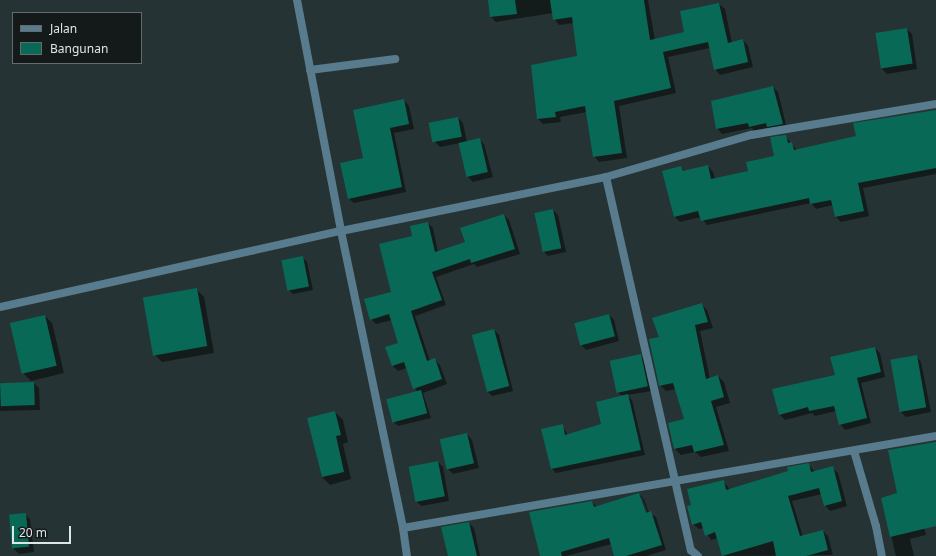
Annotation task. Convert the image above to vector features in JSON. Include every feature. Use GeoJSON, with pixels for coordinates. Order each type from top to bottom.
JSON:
{"type":"FeatureCollection","features":[{"type":"Feature","properties":{"kind":"street"},"geometry":{"type":"LineString","coordinates":[[297,0],[341,231],[403,528],[407,556]]}},
{"type":"Feature","properties":{"kind":"street"},"geometry":{"type":"LineString","coordinates":[[310,70],[395,59]]}},
{"type":"Feature","properties":{"kind":"street"},"geometry":{"type":"LineString","coordinates":[[0,306],[341,231],[606,177],[751,135],[936,104]]}},
{"type":"Feature","properties":{"kind":"street"},"geometry":{"type":"LineString","coordinates":[[606,177],[691,550],[698,556]]}},
{"type":"Feature","properties":{"kind":"street"},"geometry":{"type":"LineString","coordinates":[[403,528],[936,436]]}},
{"type":"Feature","properties":{"kind":"street"},"geometry":{"type":"LineString","coordinates":[[854,451],[876,526],[882,556]]}},
{"type":"Feature","properties":{"kind":"building"},"geometry":{"type":"Polygon","coordinates":[[[488,0],[515,0],[517,14],[490,17],[488,0]]]}},
{"type":"Feature","properties":{"kind":"building"},"geometry":{"type":"Polygon","coordinates":[[[550,0],[644,0],[650,40],[684,32],[680,11],[719,3],[728,43],[743,39],[748,62],[714,70],[708,42],[663,52],[671,88],[614,101],[622,153],[593,157],[585,106],[555,112],[556,117],[537,119],[531,65],[577,56],[572,17],[553,20],[550,0]]]}},
{"type":"Feature","properties":{"kind":"building"},"geometry":{"type":"Polygon","coordinates":[[[907,28],[913,64],[881,69],[875,33],[907,28]]]}},
{"type":"Feature","properties":{"kind":"building"},"geometry":{"type":"Polygon","coordinates":[[[773,86],[783,124],[767,127],[766,123],[749,127],[748,123],[716,129],[711,101],[773,86]]]}},
{"type":"Feature","properties":{"kind":"building"},"geometry":{"type":"Polygon","coordinates":[[[404,99],[409,124],[390,128],[402,187],[348,199],[340,163],[363,158],[353,110],[404,99]]]}},
{"type":"Feature","properties":{"kind":"building"},"geometry":{"type":"Polygon","coordinates":[[[936,110],[936,168],[858,183],[864,211],[835,217],[831,200],[810,204],[809,198],[701,221],[698,211],[674,217],[662,171],[681,166],[683,171],[708,165],[711,179],[748,171],[746,162],[774,156],[770,137],[786,135],[788,143],[792,142],[794,150],[856,136],[853,123],[936,110]]]}},
{"type":"Feature","properties":{"kind":"building"},"geometry":{"type":"Polygon","coordinates":[[[458,117],[462,137],[432,142],[429,123],[458,117]]]}},
{"type":"Feature","properties":{"kind":"building"},"geometry":{"type":"Polygon","coordinates":[[[480,138],[488,172],[466,177],[459,143],[480,138]]]}},
{"type":"Feature","properties":{"kind":"building"},"geometry":{"type":"Polygon","coordinates":[[[553,209],[561,248],[543,252],[534,213],[553,209]]]}},
{"type":"Feature","properties":{"kind":"building"},"geometry":{"type":"Polygon","coordinates":[[[504,214],[515,249],[471,263],[470,259],[432,272],[442,300],[411,311],[427,361],[435,358],[442,379],[413,389],[404,362],[392,366],[385,347],[398,343],[389,314],[370,320],[364,299],[391,292],[379,244],[412,236],[410,226],[428,222],[435,252],[465,242],[460,228],[504,214]]]}},
{"type":"Feature","properties":{"kind":"building"},"geometry":{"type":"Polygon","coordinates":[[[303,256],[309,286],[287,291],[281,260],[303,256]]]}},
{"type":"Feature","properties":{"kind":"building"},"geometry":{"type":"Polygon","coordinates":[[[197,288],[207,346],[153,356],[143,298],[197,288]]]}},
{"type":"Feature","properties":{"kind":"building"},"geometry":{"type":"Polygon","coordinates":[[[702,303],[708,322],[695,325],[706,379],[718,375],[724,397],[711,401],[724,445],[694,452],[692,445],[674,449],[668,423],[684,419],[673,383],[659,386],[649,339],[659,337],[652,318],[702,303]]]}},
{"type":"Feature","properties":{"kind":"building"},"geometry":{"type":"Polygon","coordinates":[[[609,314],[615,336],[580,346],[574,323],[609,314]]]}},
{"type":"Feature","properties":{"kind":"building"},"geometry":{"type":"Polygon","coordinates":[[[45,315],[57,366],[22,374],[10,323],[45,315]]]}},
{"type":"Feature","properties":{"kind":"building"},"geometry":{"type":"Polygon","coordinates":[[[494,329],[509,386],[487,392],[472,335],[494,329]]]}},
{"type":"Feature","properties":{"kind":"building"},"geometry":{"type":"Polygon","coordinates":[[[875,347],[881,372],[857,378],[867,418],[839,425],[834,406],[809,411],[808,407],[779,415],[772,389],[835,375],[830,357],[875,347]]]}},
{"type":"Feature","properties":{"kind":"building"},"geometry":{"type":"Polygon","coordinates":[[[641,354],[648,386],[617,393],[610,361],[641,354]]]}},
{"type":"Feature","properties":{"kind":"building"},"geometry":{"type":"Polygon","coordinates":[[[917,355],[926,407],[900,412],[890,360],[917,355]]]}},
{"type":"Feature","properties":{"kind":"building"},"geometry":{"type":"Polygon","coordinates":[[[34,382],[35,405],[1,406],[0,383],[34,382]]]}},
{"type":"Feature","properties":{"kind":"building"},"geometry":{"type":"Polygon","coordinates":[[[421,390],[427,413],[392,422],[386,399],[421,390]]]}},
{"type":"Feature","properties":{"kind":"building"},"geometry":{"type":"Polygon","coordinates":[[[628,394],[641,450],[551,469],[541,429],[563,424],[565,435],[601,424],[596,402],[628,394]]]}},
{"type":"Feature","properties":{"kind":"building"},"geometry":{"type":"Polygon","coordinates":[[[335,411],[341,435],[336,436],[344,472],[322,477],[307,418],[335,411]]]}},
{"type":"Feature","properties":{"kind":"building"},"geometry":{"type":"Polygon","coordinates":[[[467,433],[474,463],[447,470],[440,439],[467,433]]]}},
{"type":"Feature","properties":{"kind":"building"},"geometry":{"type":"Polygon","coordinates":[[[936,442],[936,526],[890,537],[881,498],[897,493],[888,450],[936,442]]]}},
{"type":"Feature","properties":{"kind":"building"},"geometry":{"type":"Polygon","coordinates":[[[438,461],[445,496],[415,502],[409,467],[438,461]]]}},
{"type":"Feature","properties":{"kind":"building"},"geometry":{"type":"Polygon","coordinates":[[[809,463],[811,472],[833,466],[842,501],[824,506],[819,488],[788,496],[800,536],[823,530],[828,550],[806,556],[776,556],[773,541],[722,556],[715,532],[705,536],[701,522],[692,525],[687,506],[691,505],[687,489],[724,480],[726,490],[788,471],[787,467],[809,463]]]}},
{"type":"Feature","properties":{"kind":"building"},"geometry":{"type":"Polygon","coordinates":[[[639,493],[646,513],[651,511],[662,545],[626,556],[614,556],[609,538],[561,552],[562,556],[540,556],[529,512],[592,501],[594,507],[639,493]]]}},
{"type":"Feature","properties":{"kind":"building"},"geometry":{"type":"Polygon","coordinates":[[[26,513],[29,547],[12,548],[9,514],[26,513]]]}},
{"type":"Feature","properties":{"kind":"building"},"geometry":{"type":"Polygon","coordinates":[[[469,522],[477,556],[448,556],[441,527],[469,522]]]}}]}
